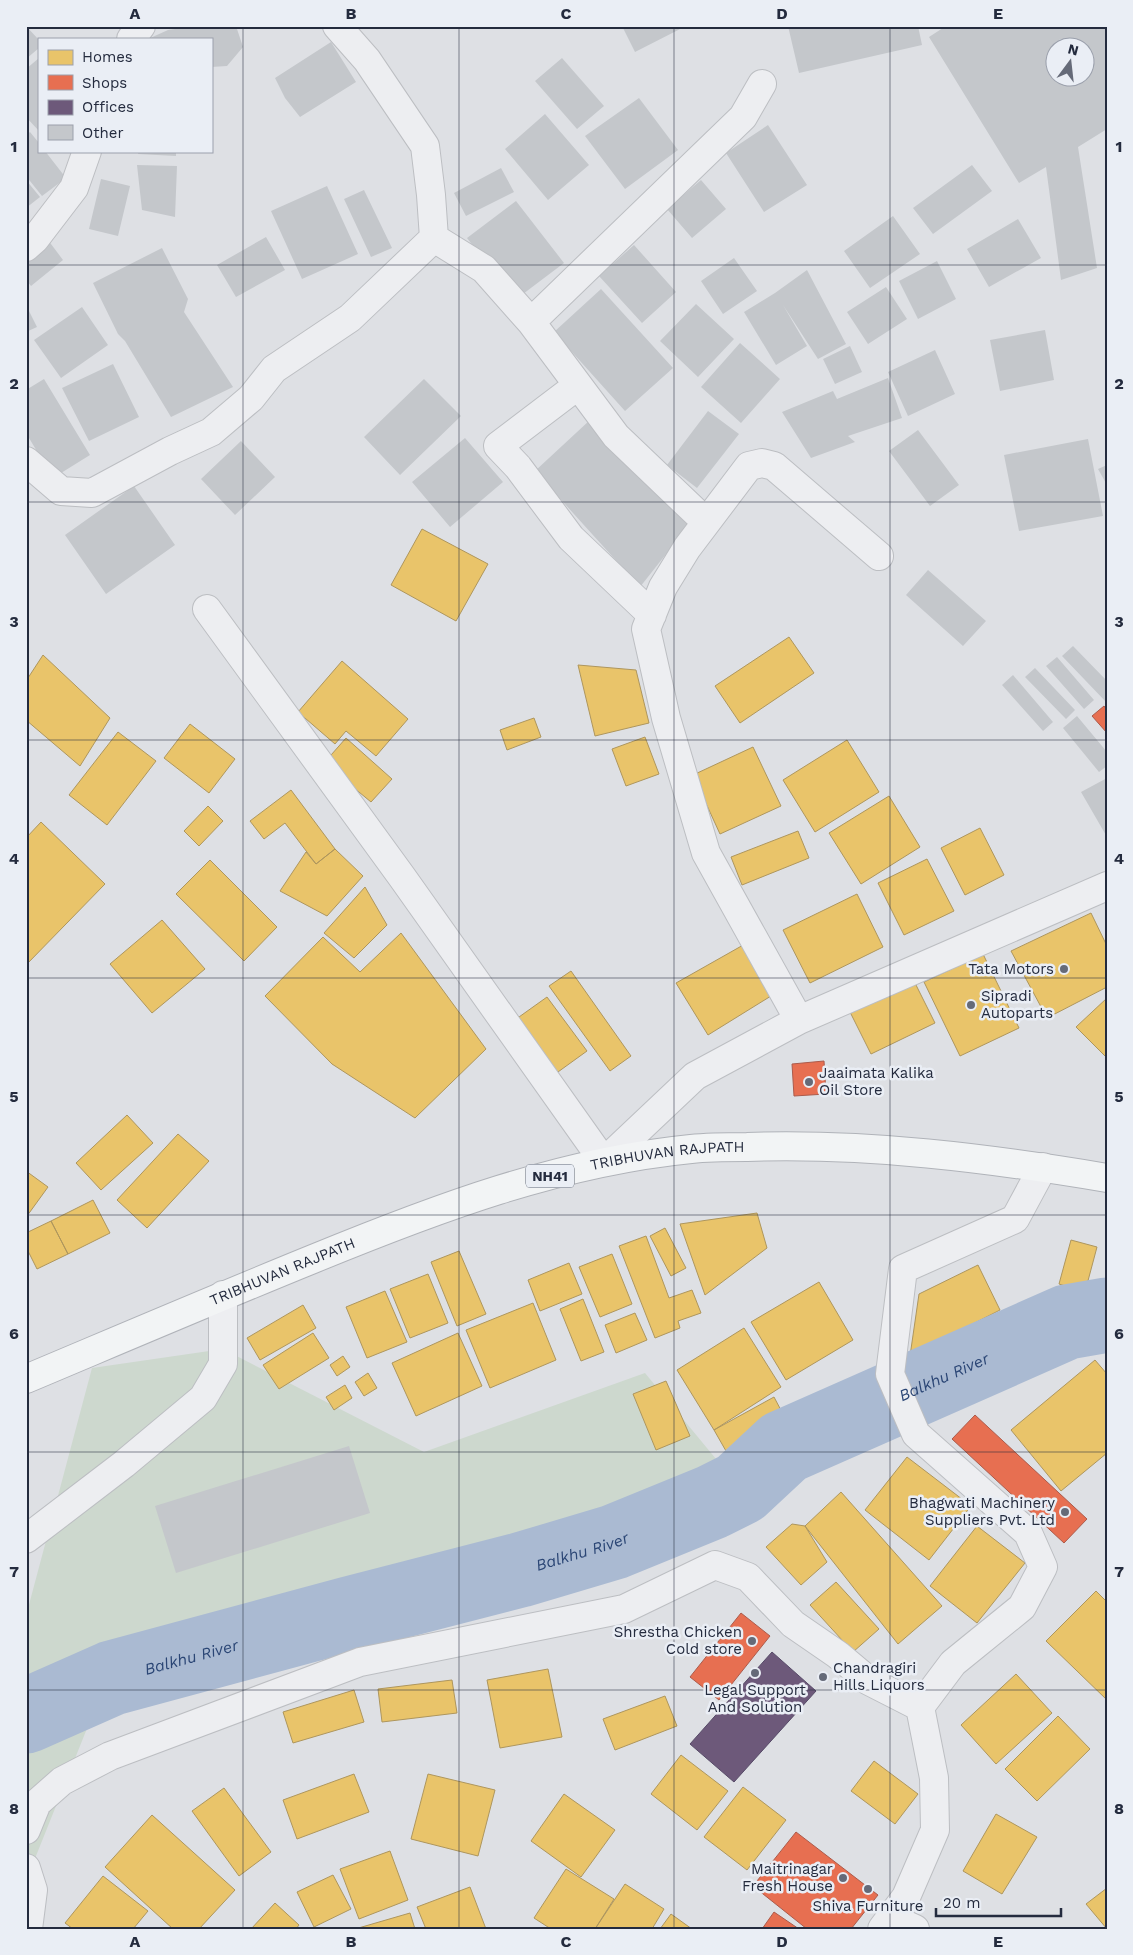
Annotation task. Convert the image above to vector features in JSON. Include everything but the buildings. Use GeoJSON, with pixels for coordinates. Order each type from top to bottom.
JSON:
{"type":"FeatureCollection","features":[{"type":"Feature","properties":{"kind":"highway","name":"TRIBHUVAN RAJPATH"},"geometry":{"type":"LineString","coordinates":[[26,1379],[223,1295],[383,1230],[490,1192],[604,1162],[692,1149],[782,1146],[891,1149],[1043,1167],[1107,1178]]}},
{"type":"Feature","properties":{"kind":"street"},"geometry":{"type":"LineString","coordinates":[[132,38],[141,26]]}},
{"type":"Feature","properties":{"kind":"street"},"geometry":{"type":"LineString","coordinates":[[337,26],[367,60],[425,146],[434,238]]}},
{"type":"Feature","properties":{"kind":"street"},"geometry":{"type":"LineString","coordinates":[[531,322],[743,117],[762,84]]}},
{"type":"Feature","properties":{"kind":"street"},"geometry":{"type":"LineString","coordinates":[[26,247],[35,239],[74,188],[87,152]]}},
{"type":"Feature","properties":{"kind":"street"},"geometry":{"type":"LineString","coordinates":[[434,238],[484,269],[531,322],[616,436],[706,522]]}},
{"type":"Feature","properties":{"kind":"street"},"geometry":{"type":"LineString","coordinates":[[26,460],[61,491],[92,493],[170,451],[211,432],[251,398],[274,369],[350,318],[434,238]]}},
{"type":"Feature","properties":{"kind":"street"},"geometry":{"type":"LineString","coordinates":[[577,386],[498,446],[518,468],[571,538],[652,615]]}},
{"type":"Feature","properties":{"kind":"street"},"geometry":{"type":"LineString","coordinates":[[799,1020],[706,853],[666,718],[646,629],[663,587],[687,548],[749,466],[762,462],[774,466],[879,556]]}},
{"type":"Feature","properties":{"kind":"street"},"geometry":{"type":"LineString","coordinates":[[207,609],[402,877],[604,1162],[695,1076],[799,1020],[1107,886]]}},
{"type":"Feature","properties":{"kind":"street"},"geometry":{"type":"LineString","coordinates":[[896,1925],[935,1830],[934,1778],[920,1707],[953,1663],[1022,1607],[1043,1568],[1028,1534],[916,1434],[890,1374],[903,1269],[1015,1219],[1043,1167]]}},
{"type":"Feature","properties":{"kind":"street"},"geometry":{"type":"LineString","coordinates":[[26,1539],[124,1464],[203,1398],[223,1364],[223,1295]]}},
{"type":"Feature","properties":{"kind":"street"},"geometry":{"type":"LineString","coordinates":[[26,1830],[38,1803],[62,1782],[110,1756],[360,1662],[624,1609],[715,1565],[748,1577],[793,1624],[838,1655],[869,1681],[920,1707]]}},
{"type":"Feature","properties":{"kind":"street"},"geometry":{"type":"LineString","coordinates":[[26,1868],[33,1890],[28,1929]]}},
{"type":"Feature","properties":{"kind":"shaded area"},"geometry":{"type":"Polygon","coordinates":[[[223,1349],[424,1452],[645,1373],[740,1488],[332,1581],[96,1706],[26,1881],[26,1616],[92,1368],[223,1349]]]}},
{"type":"Feature","properties":{"kind":"waterway","name":"Balkhu River"},"geometry":{"type":"LineString","coordinates":[[26,1716],[112,1678],[520,1570],[614,1542],[712,1502],[740,1488],[784,1447],[1067,1322],[1107,1315]]}},
{"type":"Feature","properties":{"kind":"place","name":"Tata Motors"},"geometry":{"type":"Point","coordinates":[1064,969]}},
{"type":"Feature","properties":{"kind":"place","name":"Sipradi Autoparts"},"geometry":{"type":"Point","coordinates":[971,1005]}},
{"type":"Feature","properties":{"kind":"place","name":"Jaaimata Kalika Oil Store"},"geometry":{"type":"Point","coordinates":[809,1082]}},
{"type":"Feature","properties":{"kind":"place","name":"Bhagwati Machinery Suppliers Pvt. Ltd"},"geometry":{"type":"Point","coordinates":[1065,1512]}},
{"type":"Feature","properties":{"kind":"place","name":"Shrestha Chicken Cold store"},"geometry":{"type":"Point","coordinates":[752,1641]}},
{"type":"Feature","properties":{"kind":"place","name":"Legal Support And Solution"},"geometry":{"type":"Point","coordinates":[755,1673]}},
{"type":"Feature","properties":{"kind":"place","name":"Chandragiri Hills Liquors"},"geometry":{"type":"Point","coordinates":[823,1677]}},
{"type":"Feature","properties":{"kind":"place","name":"Maitrinagar Fresh House"},"geometry":{"type":"Point","coordinates":[843,1878]}},
{"type":"Feature","properties":{"kind":"place","name":"Shiva Furniture"},"geometry":{"type":"Point","coordinates":[868,1889]}}]}
